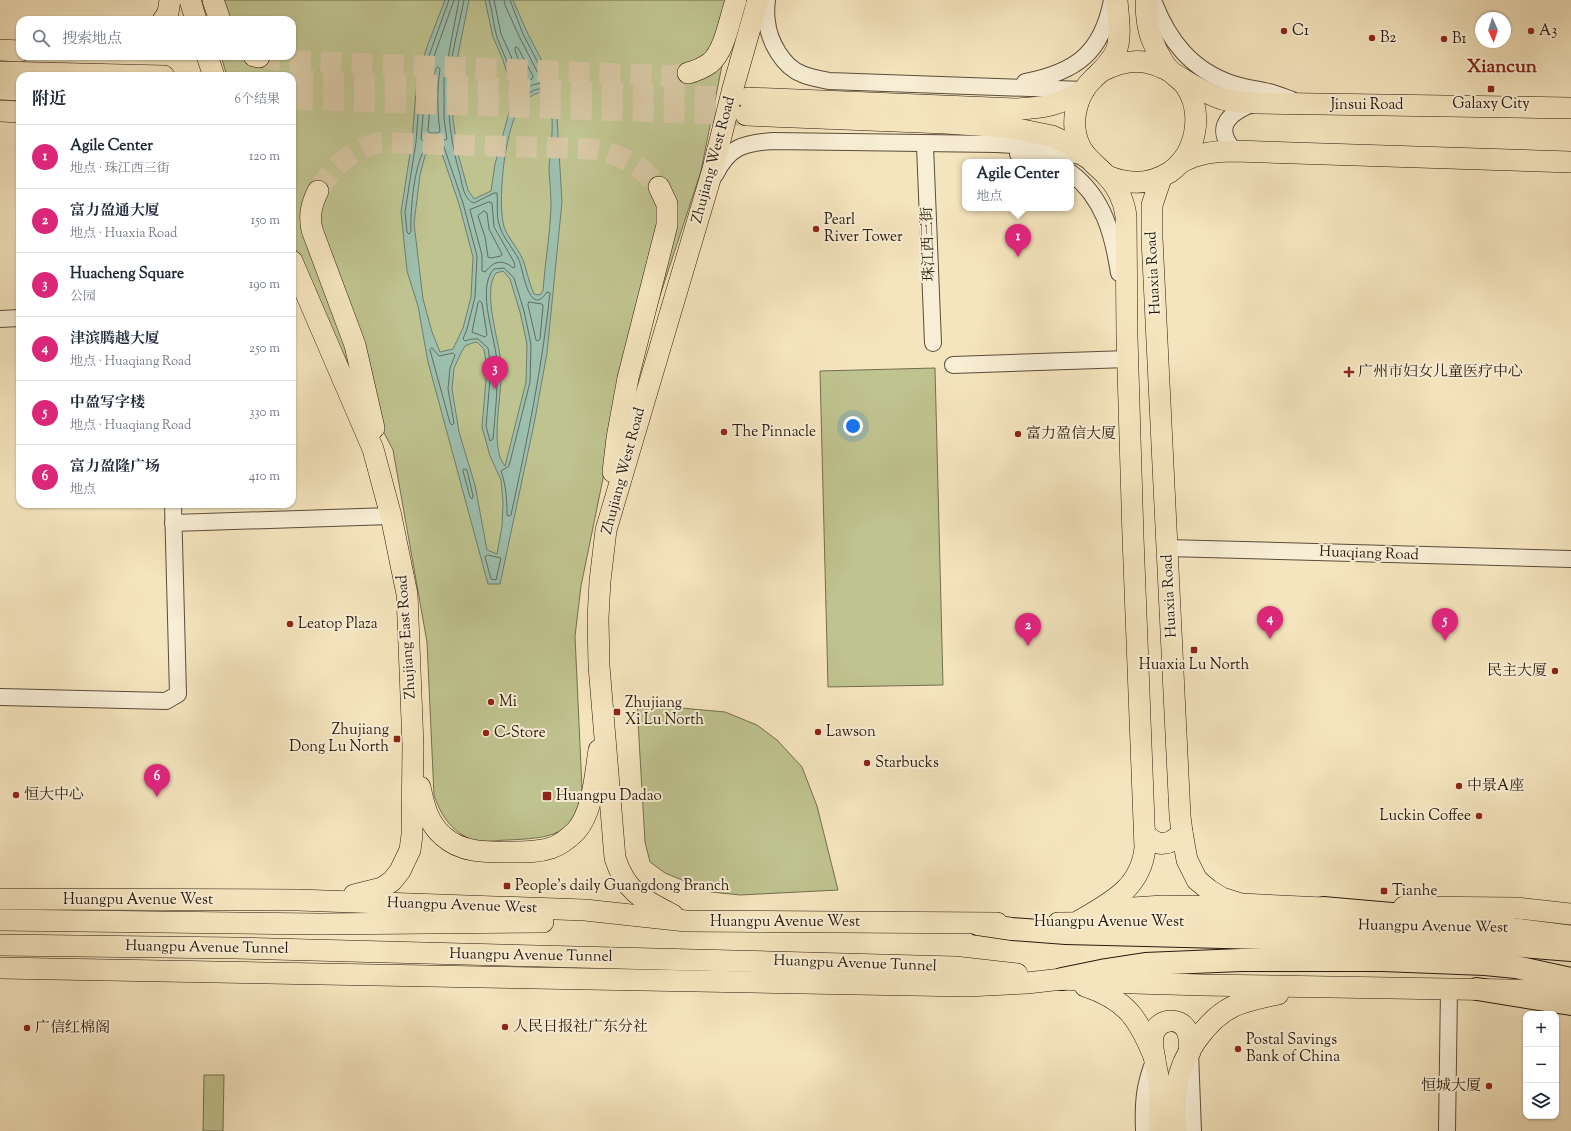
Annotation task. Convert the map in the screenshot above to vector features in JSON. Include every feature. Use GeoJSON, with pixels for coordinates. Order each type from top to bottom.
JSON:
{"type":"FeatureCollection","features":[{"type":"Feature","properties":{"kind":"highway"},"geometry":{"type":"LineString","coordinates":[[1323,908],[1426,917],[1500,927]]}},
{"type":"Feature","properties":{"kind":"highway"},"geometry":{"type":"LineString","coordinates":[[978,924],[1018,930],[1449,952],[1571,979]]}},
{"type":"Feature","properties":{"kind":"highway"},"geometry":{"type":"LineString","coordinates":[[1062,979],[1145,964],[1449,952],[1531,945],[1571,950]]}},
{"type":"Feature","properties":{"kind":"highway"},"geometry":{"type":"LineString","coordinates":[[1477,989],[1571,1004]]}},
{"type":"Feature","properties":{"kind":"main road"},"geometry":{"type":"LineString","coordinates":[[166,16],[168,13],[170,0]]}},
{"type":"Feature","properties":{"kind":"main road"},"geometry":{"type":"LineString","coordinates":[[190,0],[195,16]]}},
{"type":"Feature","properties":{"kind":"main road"},"geometry":{"type":"LineString","coordinates":[[213,0],[219,16]]}},
{"type":"Feature","properties":{"kind":"main road"},"geometry":{"type":"LineString","coordinates":[[688,73],[700,69],[711,62],[718,53],[736,0]]}},
{"type":"Feature","properties":{"kind":"main road","name":"Zhujiang West Road"},"geometry":{"type":"LineString","coordinates":[[686,921],[650,903],[637,894],[620,873],[615,858],[599,666],[598,618],[600,581],[606,530],[708,189],[758,0]]}},
{"type":"Feature","properties":{"kind":"main road","name":"Huaxia Road"},"geometry":{"type":"LineString","coordinates":[[1075,923],[1109,904],[1132,882],[1140,871],[1144,857],[1145,833],[1127,337],[1127,244],[1125,206],[1120,194],[1107,176],[1086,157],[1078,142],[1075,129],[1075,116],[1078,102],[1084,90],[1111,61],[1116,50],[1118,39],[1117,0]]}},
{"type":"Feature","properties":{"kind":"main road","name":"Huaxia Road"},"geometry":{"type":"LineString","coordinates":[[1107,176],[1132,183],[1141,183],[1161,178],[1188,155],[1195,134],[1195,113],[1190,93],[1184,84],[1171,72],[1152,41],[1148,25],[1146,0]]}},
{"type":"Feature","properties":{"kind":"main road"},"geometry":{"type":"LineString","coordinates":[[0,50],[16,51]]}},
{"type":"Feature","properties":{"kind":"main road"},"geometry":{"type":"LineString","coordinates":[[208,60],[213,72]]}},
{"type":"Feature","properties":{"kind":"main road","name":"Huaxia Road"},"geometry":{"type":"LineString","coordinates":[[1102,71],[1114,65],[1141,61],[1154,64],[1171,72]]}},
{"type":"Feature","properties":{"kind":"main road"},"geometry":{"type":"LineString","coordinates":[[0,72],[16,72]]}},
{"type":"Feature","properties":{"kind":"main road","name":"Jinsui Road"},"geometry":{"type":"LineString","coordinates":[[1171,72],[1222,99],[1256,103],[1571,108]]}},
{"type":"Feature","properties":{"kind":"main road"},"geometry":{"type":"LineString","coordinates":[[0,89],[16,90]]}},
{"type":"Feature","properties":{"kind":"main road"},"geometry":{"type":"LineString","coordinates":[[1084,90],[1072,98],[1057,104],[1023,109],[747,107],[1007,128],[1052,136],[1073,146],[1086,157]]}},
{"type":"Feature","properties":{"kind":"main road"},"geometry":{"type":"LineString","coordinates":[[0,111],[16,112]]}},
{"type":"Feature","properties":{"kind":"main road"},"geometry":{"type":"LineString","coordinates":[[1180,163],[1189,158],[1207,152],[1235,151],[1571,162]]}},
{"type":"Feature","properties":{"kind":"main road","name":"Huaxia Road"},"geometry":{"type":"LineString","coordinates":[[1161,178],[1152,205],[1153,244],[1182,832],[1187,860],[1196,880],[1222,898],[1241,904],[1323,908]]}},
{"type":"Feature","properties":{"kind":"main road"},"geometry":{"type":"LineString","coordinates":[[606,530],[622,406],[634,352],[667,225],[667,204],[659,187]]}},
{"type":"Feature","properties":{"kind":"main road"},"geometry":{"type":"LineString","coordinates":[[318,191],[310,208],[309,218],[312,230],[355,345],[392,516]]}},
{"type":"Feature","properties":{"kind":"main road"},"geometry":{"type":"LineString","coordinates":[[1127,244],[1153,244]]}},
{"type":"Feature","properties":{"kind":"main road","name":"Zhujiang East Road"},"geometry":{"type":"LineString","coordinates":[[296,270],[373,449],[392,516],[407,594],[413,746],[411,842],[410,850],[400,871],[392,881],[382,888],[370,892],[349,896],[298,900]]}},
{"type":"Feature","properties":{"kind":"main road"},"geometry":{"type":"LineString","coordinates":[[413,746],[426,812],[433,826],[443,837],[455,845],[470,850],[486,852],[540,851],[552,848],[566,839],[584,820],[589,803],[604,720]]}},
{"type":"Feature","properties":{"kind":"main road"},"geometry":{"type":"LineString","coordinates":[[1145,833],[1150,840],[1160,844],[1168,843],[1182,832]]}},
{"type":"Feature","properties":{"kind":"main road","name":"Huangpu Avenue West"},"geometry":{"type":"LineString","coordinates":[[0,899],[298,900],[586,910],[686,921],[978,924],[1075,923],[1108,921],[1500,927],[1571,936]]}},
{"type":"Feature","properties":{"kind":"main road"},"geometry":{"type":"LineString","coordinates":[[1075,923],[1116,910],[1133,907],[1476,907],[1517,908],[1571,914]]}},
{"type":"Feature","properties":{"kind":"main road","name":"Huangpu Avenue Tunnel"},"geometry":{"type":"LineString","coordinates":[[0,920],[319,924],[686,921]]}},
{"type":"Feature","properties":{"kind":"main road","name":"Huangpu Avenue Tunnel"},"geometry":{"type":"LineString","coordinates":[[0,945],[242,948],[917,966],[980,969],[1062,979]]}},
{"type":"Feature","properties":{"kind":"main road"},"geometry":{"type":"LineString","coordinates":[[0,968],[967,986],[1027,983],[1062,979],[1134,983],[1571,991]]}},
{"type":"Feature","properties":{"kind":"main road"},"geometry":{"type":"LineString","coordinates":[[1062,979],[1102,992],[1116,999],[1127,1008],[1148,1040],[1155,1059]]}},
{"type":"Feature","properties":{"kind":"main road"},"geometry":{"type":"LineString","coordinates":[[1176,1131],[1177,1085],[1179,1074],[1196,1040],[1209,1024],[1225,1011],[1236,1005],[1312,986]]}},
{"type":"Feature","properties":{"kind":"main road"},"geometry":{"type":"LineString","coordinates":[[1160,1131],[1159,1082],[1152,1041],[1153,1034],[1159,1025],[1165,1021],[1174,1021],[1182,1025],[1187,1030],[1189,1035],[1190,1052]]}},
{"type":"Feature","properties":{"kind":"street"},"geometry":{"type":"LineString","coordinates":[[767,0],[767,23],[773,43],[788,65],[801,74],[829,80],[1084,90]]}},
{"type":"Feature","properties":{"kind":"street"},"geometry":{"type":"LineString","coordinates":[[989,87],[1040,79],[1055,75],[1078,63],[1094,48],[1100,36],[1112,0]]}},
{"type":"Feature","properties":{"kind":"street"},"geometry":{"type":"LineString","coordinates":[[1153,0],[1169,36],[1180,51],[1193,62],[1224,81],[1234,85],[1270,92],[1303,104]]}},
{"type":"Feature","properties":{"kind":"street"},"geometry":{"type":"LineString","coordinates":[[1235,151],[1227,140],[1224,129],[1226,122],[1230,116],[1244,107],[1256,103]]}},
{"type":"Feature","properties":{"kind":"street"},"geometry":{"type":"LineString","coordinates":[[708,189],[720,166],[728,156],[740,146],[754,143],[804,141],[905,144],[997,144],[1029,146],[1086,157]]}},
{"type":"Feature","properties":{"kind":"street"},"geometry":{"type":"LineString","coordinates":[[905,144],[1016,154],[1037,159]]}},
{"type":"Feature","properties":{"kind":"street","name":"珠江西三街"},"geometry":{"type":"LineString","coordinates":[[925,146],[933,343]]}},
{"type":"Feature","properties":{"kind":"street"},"geometry":{"type":"LineString","coordinates":[[1074,176],[1082,181],[1092,194],[1108,223],[1114,241],[1127,337]]}},
{"type":"Feature","properties":{"kind":"street"},"geometry":{"type":"LineString","coordinates":[[0,319],[16,318]]}},
{"type":"Feature","properties":{"kind":"street"},"geometry":{"type":"LineString","coordinates":[[953,365],[1128,359]]}},
{"type":"Feature","properties":{"kind":"street"},"geometry":{"type":"LineString","coordinates":[[0,697],[166,700],[178,694],[173,508]]}},
{"type":"Feature","properties":{"kind":"street"},"geometry":{"type":"LineString","coordinates":[[173,523],[392,516]]}},
{"type":"Feature","properties":{"kind":"street","name":"Huaqiang Road"},"geometry":{"type":"LineString","coordinates":[[1167,548],[1571,559]]}},
{"type":"Feature","properties":{"kind":"street"},"geometry":{"type":"LineString","coordinates":[[1447,1131],[1449,989]]}},
{"type":"Feature","properties":{"kind":"street"},"geometry":{"type":"LineString","coordinates":[[1190,1052],[1193,1131]]}},
{"type":"Feature","properties":{"kind":"street"},"geometry":{"type":"LineString","coordinates":[[1144,1131],[1143,1110],[1146,1084],[1155,1059]]}},
{"type":"Feature","properties":{"kind":"green space"},"geometry":{"type":"Polygon","coordinates":[[[204,0],[735,0],[701,171],[608,454],[581,586],[575,636],[582,789],[579,805],[574,817],[567,826],[558,832],[548,836],[536,838],[486,842],[473,841],[450,825],[436,802],[434,795],[427,642],[393,450],[330,329],[296,250],[296,72],[226,72],[222,60],[296,60],[296,16],[209,16],[204,0]]]}},
{"type":"Feature","properties":{"kind":"green space"},"geometry":{"type":"Polygon","coordinates":[[[935,368],[943,685],[828,687],[820,371],[935,368]]]}},
{"type":"Feature","properties":{"kind":"green space"},"geometry":{"type":"Polygon","coordinates":[[[637,704],[725,712],[757,725],[777,740],[802,767],[817,806],[838,890],[740,895],[711,892],[665,873],[650,862],[645,842],[637,704]]]}},
{"type":"Feature","properties":{"kind":"green space"},"geometry":{"type":"Polygon","coordinates":[[[204,1075],[224,1075],[223,1131],[203,1131],[204,1075]]]}},
{"type":"Feature","properties":{"kind":"water"},"geometry":{"type":"Polygon","coordinates":[[[445,0],[469,0],[453,80],[453,119],[458,154],[468,190],[474,199],[491,191],[495,164],[513,98],[513,93],[503,60],[493,37],[485,0],[513,0],[527,32],[552,80],[557,118],[562,202],[547,353],[534,424],[500,584],[488,584],[428,362],[418,306],[407,271],[401,212],[412,141],[417,78],[445,0]],[[541,92],[531,96],[523,103],[512,126],[507,142],[504,160],[501,196],[504,227],[523,260],[534,294],[540,295],[543,290],[551,208],[549,171],[552,117],[547,98],[541,92]],[[433,147],[429,149],[425,156],[420,175],[414,223],[423,299],[432,332],[440,352],[453,349],[463,328],[471,297],[473,257],[459,204],[440,148],[433,147]],[[503,271],[496,273],[492,281],[491,303],[501,363],[497,432],[500,457],[505,466],[526,382],[527,344],[520,312],[510,279],[503,271]],[[477,342],[465,346],[454,368],[452,389],[459,432],[475,485],[487,550],[497,554],[502,526],[503,503],[501,480],[490,456],[482,427],[487,368],[484,349],[477,342]]]}},
{"type":"Feature","properties":{"kind":"tunnel"},"geometry":{"type":"LineString","coordinates":[[276,60],[673,76],[688,73]]}},
{"type":"Feature","properties":{"kind":"tunnel"},"geometry":{"type":"LineString","coordinates":[[296,80],[747,98]]}},
{"type":"Feature","properties":{"kind":"tunnel"},"geometry":{"type":"LineString","coordinates":[[296,99],[743,115]]}},
{"type":"Feature","properties":{"kind":"tunnel"},"geometry":{"type":"LineString","coordinates":[[318,191],[329,175],[350,155],[377,143],[594,149],[613,154],[630,162],[646,173],[659,187]]}},
{"type":"Feature","properties":{"kind":"place","name":"C1"},"geometry":{"type":"Point","coordinates":[1284,31]}},
{"type":"Feature","properties":{"kind":"place","name":"A3"},"geometry":{"type":"Point","coordinates":[1531,31]}},
{"type":"Feature","properties":{"kind":"place","name":"B2"},"geometry":{"type":"Point","coordinates":[1372,38]}},
{"type":"Feature","properties":{"kind":"place","name":"B1"},"geometry":{"type":"Point","coordinates":[1444,39]}},
{"type":"Feature","properties":{"kind":"place","name":"Galaxy City"},"geometry":{"type":"Point","coordinates":[1491,89]}},
{"type":"Feature","properties":{"kind":"place","name":"Pearl River Tower"},"geometry":{"type":"Point","coordinates":[816,229]}},
{"type":"Feature","properties":{"kind":"place","name":"Agile Center"},"geometry":{"type":"Point","coordinates":[1018,257]}},
{"type":"Feature","properties":{"kind":"place","name":"广州市妇女儿童医疗中心"},"geometry":{"type":"Point","coordinates":[1349,372]}},
{"type":"Feature","properties":{"kind":"place","name":"Huacheng Square"},"geometry":{"type":"Point","coordinates":[495,389]}},
{"type":"Feature","properties":{"kind":"place","name":"The Pinnacle"},"geometry":{"type":"Point","coordinates":[724,432]}},
{"type":"Feature","properties":{"kind":"place","name":"富力盈信大厦"},"geometry":{"type":"Point","coordinates":[1018,434]}},
{"type":"Feature","properties":{"kind":"place","name":"Leatop Plaza"},"geometry":{"type":"Point","coordinates":[290,624]}},
{"type":"Feature","properties":{"kind":"place","name":"津滨腾越大厦"},"geometry":{"type":"Point","coordinates":[1270,639]}},
{"type":"Feature","properties":{"kind":"place","name":"中盈写字楼"},"geometry":{"type":"Point","coordinates":[1445,641]}},
{"type":"Feature","properties":{"kind":"place","name":"富力盈通大厦"},"geometry":{"type":"Point","coordinates":[1028,646]}},
{"type":"Feature","properties":{"kind":"place","name":"Huaxia Lu North"},"geometry":{"type":"Point","coordinates":[1194,650]}},
{"type":"Feature","properties":{"kind":"place","name":"民主大厦"},"geometry":{"type":"Point","coordinates":[1555,671]}},
{"type":"Feature","properties":{"kind":"place","name":"Mi"},"geometry":{"type":"Point","coordinates":[491,702]}},
{"type":"Feature","properties":{"kind":"place","name":"Zhujiang Xi Lu North"},"geometry":{"type":"Point","coordinates":[617,712]}},
{"type":"Feature","properties":{"kind":"place","name":"Lawson"},"geometry":{"type":"Point","coordinates":[818,732]}},
{"type":"Feature","properties":{"kind":"place","name":"C-Store"},"geometry":{"type":"Point","coordinates":[486,733]}},
{"type":"Feature","properties":{"kind":"place","name":"Zhujiang Dong Lu North"},"geometry":{"type":"Point","coordinates":[397,739]}},
{"type":"Feature","properties":{"kind":"place","name":"Starbucks"},"geometry":{"type":"Point","coordinates":[867,763]}},
{"type":"Feature","properties":{"kind":"place","name":"中景A座"},"geometry":{"type":"Point","coordinates":[1459,786]}},
{"type":"Feature","properties":{"kind":"place","name":"恒大中心"},"geometry":{"type":"Point","coordinates":[16,795]}},
{"type":"Feature","properties":{"kind":"place","name":"Huangpu Dadao"},"geometry":{"type":"Point","coordinates":[547,796]}},
{"type":"Feature","properties":{"kind":"place","name":"富力盈隆广场"},"geometry":{"type":"Point","coordinates":[157,797]}},
{"type":"Feature","properties":{"kind":"place","name":"Luckin Coffee"},"geometry":{"type":"Point","coordinates":[1479,816]}},
{"type":"Feature","properties":{"kind":"place","name":"People's daily Guangdong Branch"},"geometry":{"type":"Point","coordinates":[507,886]}},
{"type":"Feature","properties":{"kind":"place","name":"Tianhe"},"geometry":{"type":"Point","coordinates":[1384,891]}},
{"type":"Feature","properties":{"kind":"place","name":"人民日报社广东分社"},"geometry":{"type":"Point","coordinates":[505,1027]}},
{"type":"Feature","properties":{"kind":"place","name":"广信红棉阁"},"geometry":{"type":"Point","coordinates":[27,1028]}},
{"type":"Feature","properties":{"kind":"place","name":"Postal Savings Bank of China"},"geometry":{"type":"Point","coordinates":[1238,1049]}},
{"type":"Feature","properties":{"kind":"place","name":"恒城大厦"},"geometry":{"type":"Point","coordinates":[1489,1086]}},
{"type":"Feature","properties":{"kind":"district","name":"Xiancun"},"geometry":{"type":"Point","coordinates":[1502,67]}}]}
